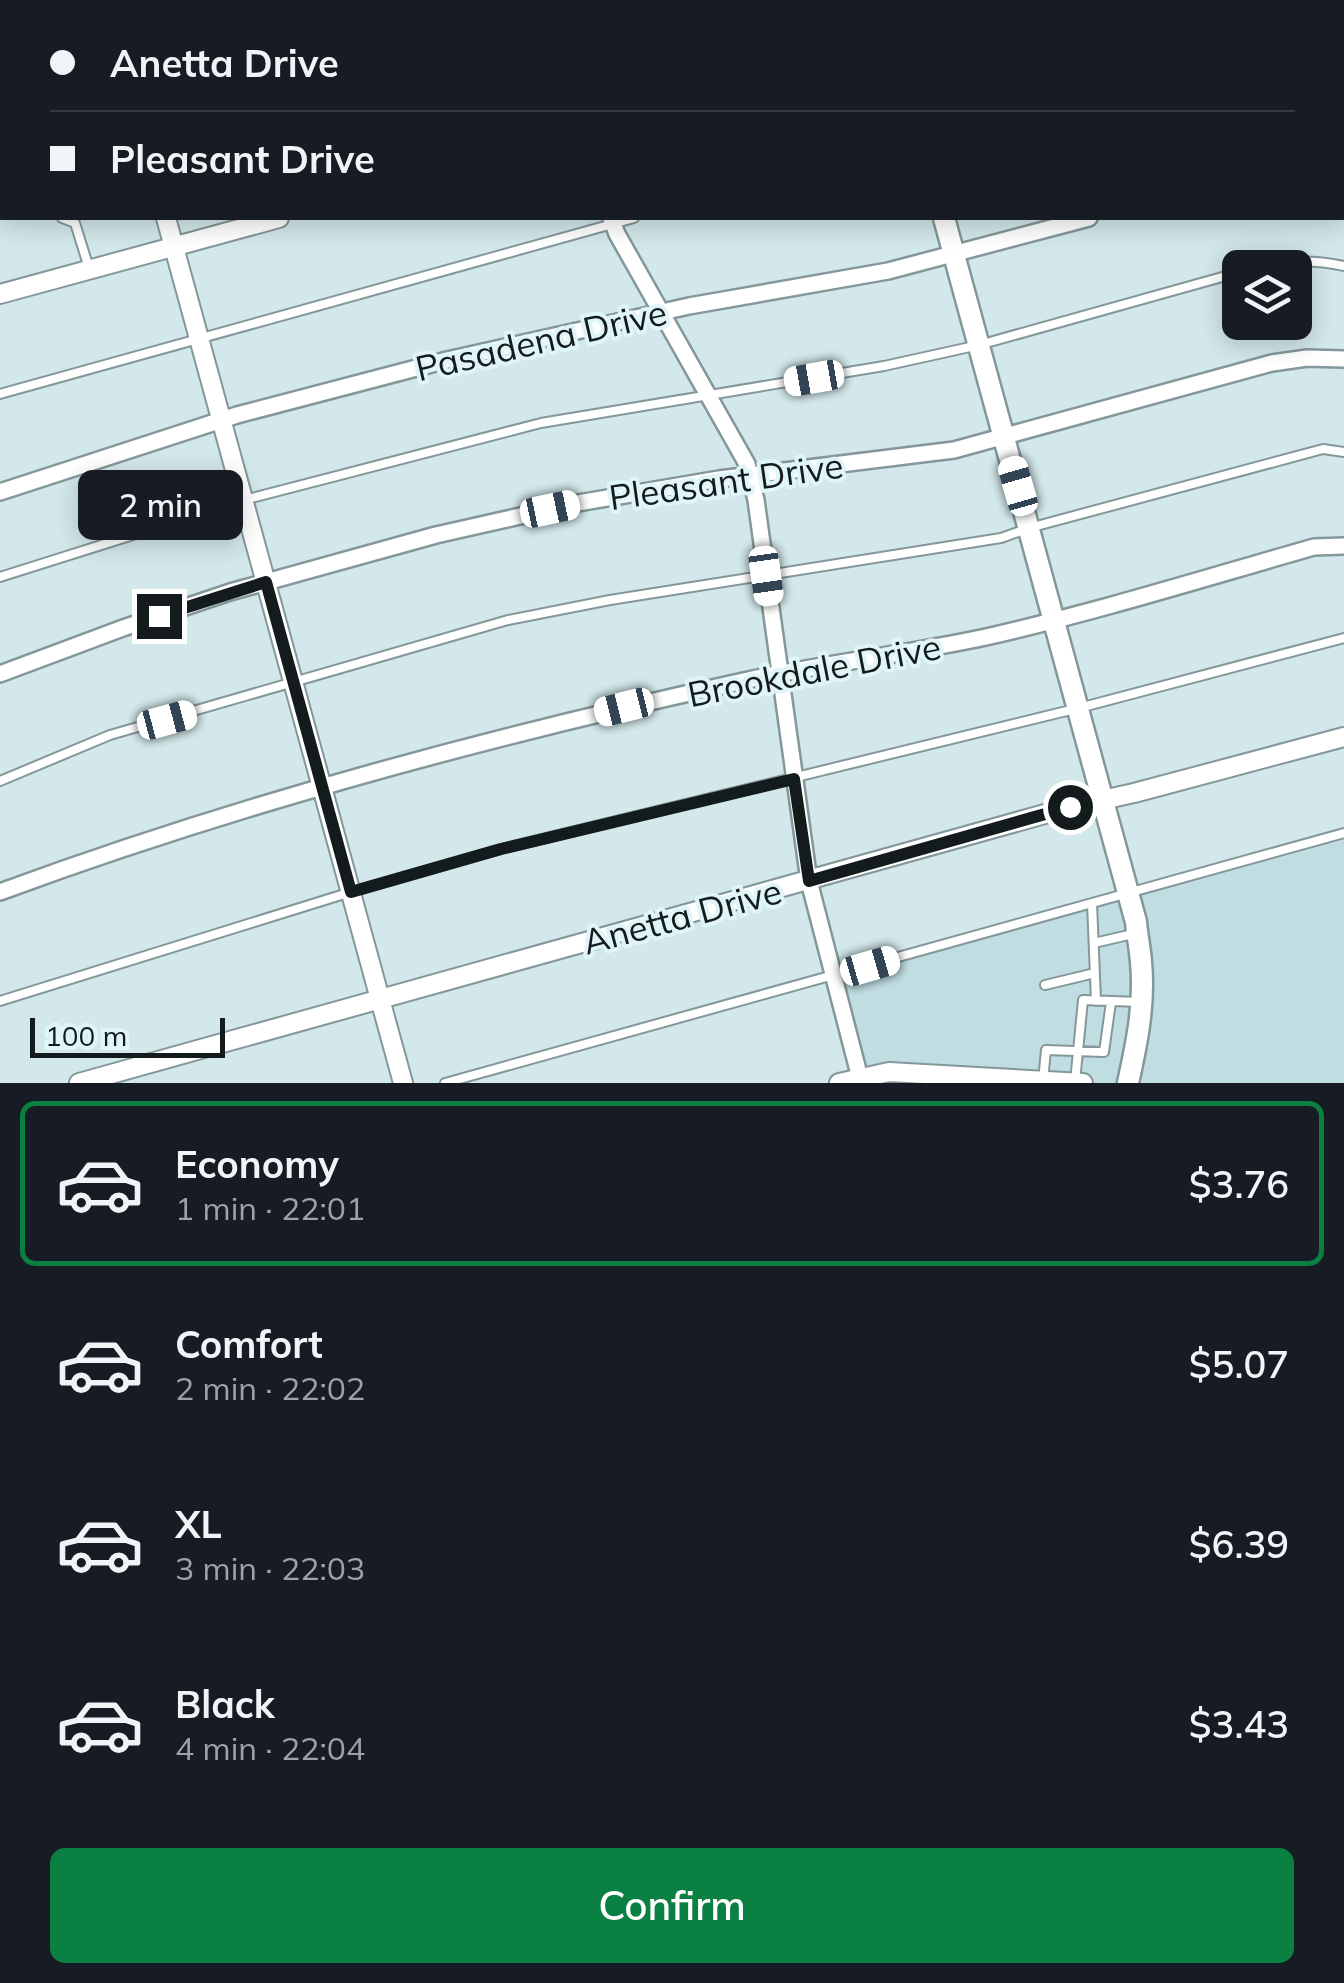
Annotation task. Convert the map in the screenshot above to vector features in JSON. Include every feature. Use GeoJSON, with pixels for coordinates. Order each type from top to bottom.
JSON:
{"type":"FeatureCollection","features":[{"type":"Feature","properties":{"kind":"main road"},"geometry":{"type":"LineString","coordinates":[[945,220],[1137,933],[1141,1002],[1138,1040],[1128,1083]]}},
{"type":"Feature","properties":{"kind":"street"},"geometry":{"type":"LineString","coordinates":[[167,220],[403,1083]]}},
{"type":"Feature","properties":{"kind":"street"},"geometry":{"type":"LineString","coordinates":[[0,294],[272,220]]}},
{"type":"Feature","properties":{"kind":"street"},"geometry":{"type":"LineString","coordinates":[[612,220],[750,474],[809,881],[860,1078]]}},
{"type":"Feature","properties":{"kind":"street","name":"Pasadena Drive"},"geometry":{"type":"LineString","coordinates":[[0,492],[222,420],[478,352],[662,312],[888,271],[1081,220]]}},
{"type":"Feature","properties":{"kind":"street","name":"Pleasant Drive"},"geometry":{"type":"LineString","coordinates":[[0,674],[266,582],[522,514],[750,474],[954,450],[1276,362],[1344,358]]}},
{"type":"Feature","properties":{"kind":"street","name":"Brookdale Drive"},"geometry":{"type":"LineString","coordinates":[[0,892],[198,824],[532,730],[780,674],[984,637],[1314,547],[1344,546]]}},
{"type":"Feature","properties":{"kind":"street","name":"Anetta Drive"},"geometry":{"type":"LineString","coordinates":[[80,1083],[1070,807],[1344,737]]}},
{"type":"Feature","properties":{"kind":"street"},"geometry":{"type":"LineString","coordinates":[[839,1083],[889,1072],[1083,1083]]}},
{"type":"Feature","properties":{"kind":"lane"},"geometry":{"type":"LineString","coordinates":[[67,220],[75,223],[90,270]]}},
{"type":"Feature","properties":{"kind":"lane"},"geometry":{"type":"LineString","coordinates":[[0,394],[612,220]]}},
{"type":"Feature","properties":{"kind":"lane"},"geometry":{"type":"LineString","coordinates":[[1312,262],[1344,266]]}},
{"type":"Feature","properties":{"kind":"lane"},"geometry":{"type":"LineString","coordinates":[[0,577],[244,500],[541,423],[884,366],[979,345],[1222,277]]}},
{"type":"Feature","properties":{"kind":"lane"},"geometry":{"type":"LineString","coordinates":[[0,781],[110,735],[508,620],[1001,538],[1323,450],[1344,452]]}},
{"type":"Feature","properties":{"kind":"lane"},"geometry":{"type":"LineString","coordinates":[[0,1001],[501,849],[1078,708],[1344,638]]}},
{"type":"Feature","properties":{"kind":"lane"},"geometry":{"type":"LineString","coordinates":[[445,1083],[1344,834]]}},
{"type":"Feature","properties":{"kind":"lane"},"geometry":{"type":"LineString","coordinates":[[1092,903],[1096,1001]]}},
{"type":"Feature","properties":{"kind":"lane"},"geometry":{"type":"LineString","coordinates":[[1094,943],[1137,933]]}},
{"type":"Feature","properties":{"kind":"lane"},"geometry":{"type":"LineString","coordinates":[[1044,985],[1095,974]]}},
{"type":"Feature","properties":{"kind":"lane"},"geometry":{"type":"LineString","coordinates":[[1075,1082],[1083,1000],[1141,1002]]}},
{"type":"Feature","properties":{"kind":"lane"},"geometry":{"type":"LineString","coordinates":[[1043,1082],[1046,1050],[1104,1052],[1112,1002]]}},
{"type":"Feature","properties":{"kind":"shaded area"},"geometry":{"type":"Polygon","coordinates":[[[1344,836],[1344,1083],[865,1083],[837,978],[1344,836]]]}},
{"type":"Feature","properties":{"kind":"route"},"geometry":{"type":"LineString","coordinates":[[159,616],[266,582],[351,892],[501,849],[794,779],[809,881],[1070,807]]}}]}
